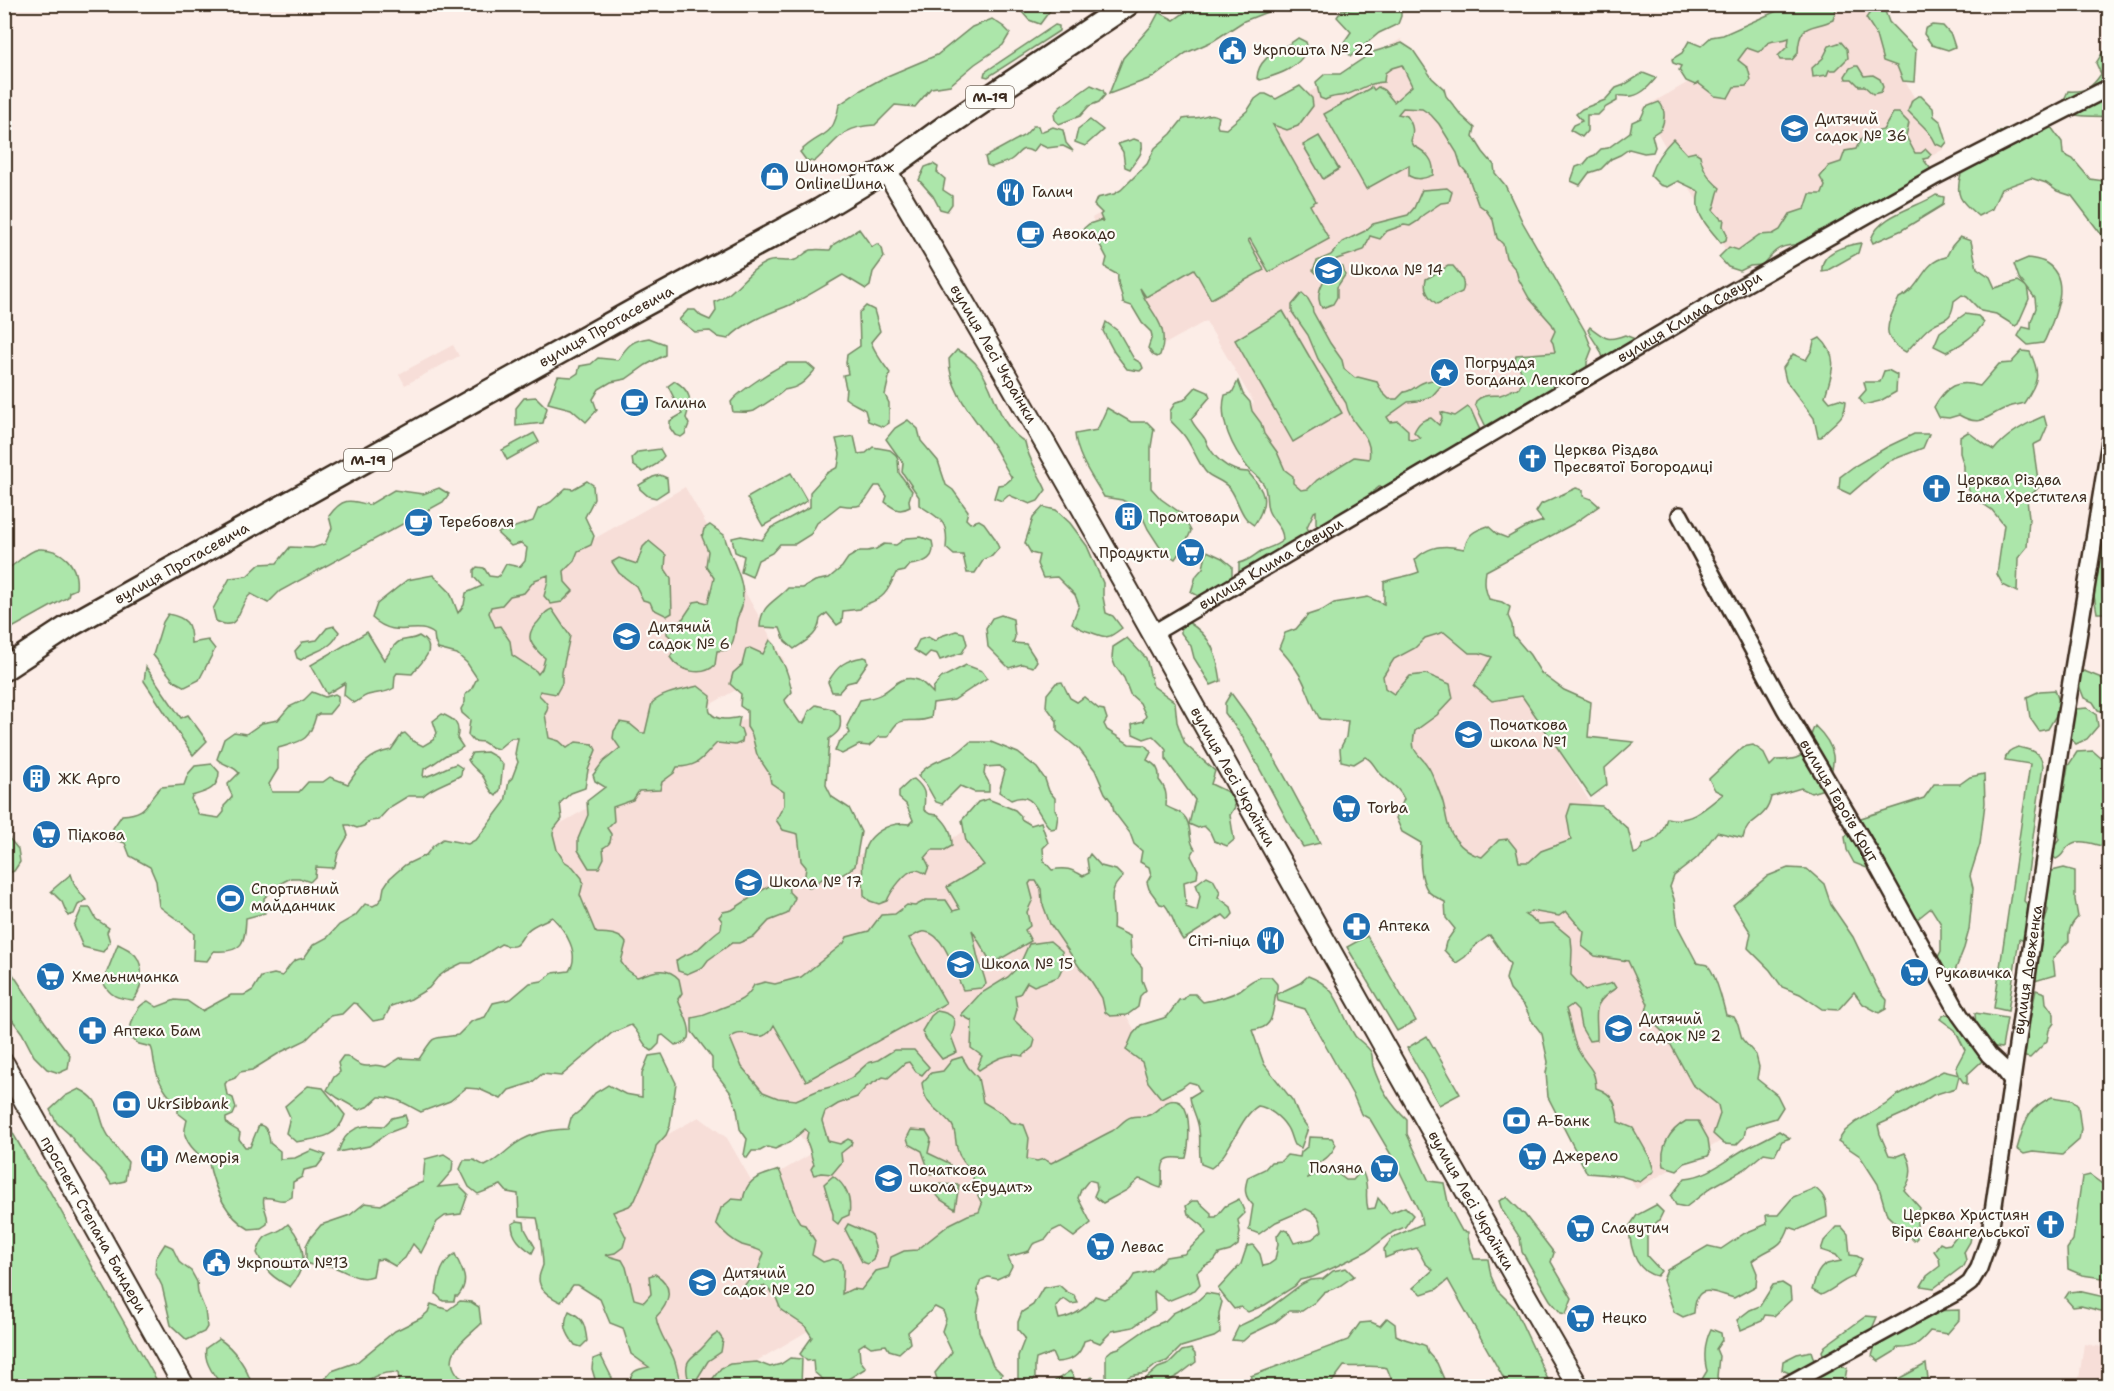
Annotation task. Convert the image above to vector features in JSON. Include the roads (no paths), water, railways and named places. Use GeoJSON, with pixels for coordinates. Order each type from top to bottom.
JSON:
{"type":"FeatureCollection","features":[{"type":"Feature","properties":{"kind":"highway","name":"вулиця Протасевича"},"geometry":{"type":"LineString","coordinates":[[4,669],[71,625],[644,305],[820,210],[886,170],[945,127],[1128,4]]}},
{"type":"Feature","properties":{"kind":"highway","name":"вулиця Протасевича"},"geometry":{"type":"LineString","coordinates":[[4,652],[71,625]]}},
{"type":"Feature","properties":{"kind":"main road","name":"вулиця Лесі Українки"},"geometry":{"type":"LineString","coordinates":[[886,170],[958,290],[1578,1386]]}},
{"type":"Feature","properties":{"kind":"main road","name":"проспект Степана Бандери"},"geometry":{"type":"LineString","coordinates":[[4,1064],[183,1386]]}},
{"type":"Feature","properties":{"kind":"street","name":"вулиця Клима Савури"},"geometry":{"type":"LineString","coordinates":[[1152,634],[1735,290],[1936,176],[2109,87]]}},
{"type":"Feature","properties":{"kind":"street","name":"вулиця Довженка"},"geometry":{"type":"LineString","coordinates":[[1785,1386],[1944,1301],[1970,1282],[1985,1256],[2031,959],[2061,738],[2109,441]]}},
{"type":"Feature","properties":{"kind":"street","name":"вулиця Героїв Крут"},"geometry":{"type":"LineString","coordinates":[[1680,514],[1785,709],[1960,1015],[1989,1055],[2011,1079]]}},
{"type":"Feature","properties":{"kind":"place","name":"Укрпошта № 22"},"geometry":{"type":"Point","coordinates":[1232,50]}},
{"type":"Feature","properties":{"kind":"place","name":"Дитячий садок № 36"},"geometry":{"type":"Point","coordinates":[1794,128]}},
{"type":"Feature","properties":{"kind":"place","name":"Шиномонтаж OnlineШина"},"geometry":{"type":"Point","coordinates":[774,176]}},
{"type":"Feature","properties":{"kind":"place","name":"Галич"},"geometry":{"type":"Point","coordinates":[1011,192]}},
{"type":"Feature","properties":{"kind":"place","name":"Авокадо"},"geometry":{"type":"Point","coordinates":[1031,234]}},
{"type":"Feature","properties":{"kind":"place","name":"Школа № 14"},"geometry":{"type":"Point","coordinates":[1329,270]}},
{"type":"Feature","properties":{"kind":"place","name":"Погруддя Богдана Лепкого"},"geometry":{"type":"Point","coordinates":[1444,372]}},
{"type":"Feature","properties":{"kind":"place","name":"Галина"},"geometry":{"type":"Point","coordinates":[634,403]}},
{"type":"Feature","properties":{"kind":"place","name":"Церква Різдва Пресвятої Богородиці"},"geometry":{"type":"Point","coordinates":[1533,459]}},
{"type":"Feature","properties":{"kind":"place","name":"Церква Різдва Івана Хрестителя"},"geometry":{"type":"Point","coordinates":[1936,489]}},
{"type":"Feature","properties":{"kind":"place","name":"Промтовари"},"geometry":{"type":"Point","coordinates":[1128,517]}},
{"type":"Feature","properties":{"kind":"place","name":"Теребовля"},"geometry":{"type":"Point","coordinates":[418,522]}},
{"type":"Feature","properties":{"kind":"place","name":"Продукти"},"geometry":{"type":"Point","coordinates":[1190,553]}},
{"type":"Feature","properties":{"kind":"place","name":"Дитячий садок № 6"},"geometry":{"type":"Point","coordinates":[627,636]}},
{"type":"Feature","properties":{"kind":"place","name":"Початкова школа №1"},"geometry":{"type":"Point","coordinates":[1469,734]}},
{"type":"Feature","properties":{"kind":"place","name":"ЖК Арго"},"geometry":{"type":"Point","coordinates":[37,779]}},
{"type":"Feature","properties":{"kind":"place","name":"Torba"},"geometry":{"type":"Point","coordinates":[1346,808]}},
{"type":"Feature","properties":{"kind":"place","name":"Підкова"},"geometry":{"type":"Point","coordinates":[47,835]}},
{"type":"Feature","properties":{"kind":"place","name":"Школа № 17"},"geometry":{"type":"Point","coordinates":[748,882]}},
{"type":"Feature","properties":{"kind":"place","name":"Спортивний майданчик"},"geometry":{"type":"Point","coordinates":[230,898]}},
{"type":"Feature","properties":{"kind":"place","name":"Аптека"},"geometry":{"type":"Point","coordinates":[1357,926]}},
{"type":"Feature","properties":{"kind":"place","name":"Сіті-піца"},"geometry":{"type":"Point","coordinates":[1271,941]}},
{"type":"Feature","properties":{"kind":"place","name":"Школа № 15"},"geometry":{"type":"Point","coordinates":[960,964]}},
{"type":"Feature","properties":{"kind":"place","name":"Рукавичка"},"geometry":{"type":"Point","coordinates":[1914,973]}},
{"type":"Feature","properties":{"kind":"place","name":"Хмельничанка"},"geometry":{"type":"Point","coordinates":[51,977]}},
{"type":"Feature","properties":{"kind":"place","name":"Дитячий садок № 2"},"geometry":{"type":"Point","coordinates":[1618,1028]}},
{"type":"Feature","properties":{"kind":"place","name":"Аптека Бам"},"geometry":{"type":"Point","coordinates":[92,1031]}},
{"type":"Feature","properties":{"kind":"place","name":"UkrSibbank"},"geometry":{"type":"Point","coordinates":[126,1104]}},
{"type":"Feature","properties":{"kind":"place","name":"А-Банк"},"geometry":{"type":"Point","coordinates":[1516,1121]}},
{"type":"Feature","properties":{"kind":"place","name":"Джерело"},"geometry":{"type":"Point","coordinates":[1532,1156]}},
{"type":"Feature","properties":{"kind":"place","name":"Меморія"},"geometry":{"type":"Point","coordinates":[154,1158]}},
{"type":"Feature","properties":{"kind":"place","name":"Поляна"},"geometry":{"type":"Point","coordinates":[1384,1168]}},
{"type":"Feature","properties":{"kind":"place","name":"Початкова школа «Ерудит»"},"geometry":{"type":"Point","coordinates":[888,1179]}},
{"type":"Feature","properties":{"kind":"place","name":"Церква Християн Віри Євангельської"},"geometry":{"type":"Point","coordinates":[2050,1224]}},
{"type":"Feature","properties":{"kind":"place","name":"Славутич"},"geometry":{"type":"Point","coordinates":[1580,1228]}},
{"type":"Feature","properties":{"kind":"place","name":"Левас"},"geometry":{"type":"Point","coordinates":[1100,1247]}},
{"type":"Feature","properties":{"kind":"place","name":"Укрпошта №13"},"geometry":{"type":"Point","coordinates":[216,1263]}},
{"type":"Feature","properties":{"kind":"place","name":"Дитячий садок № 20"},"geometry":{"type":"Point","coordinates":[702,1282]}},
{"type":"Feature","properties":{"kind":"place","name":"Нецко"},"geometry":{"type":"Point","coordinates":[1581,1318]}}]}
